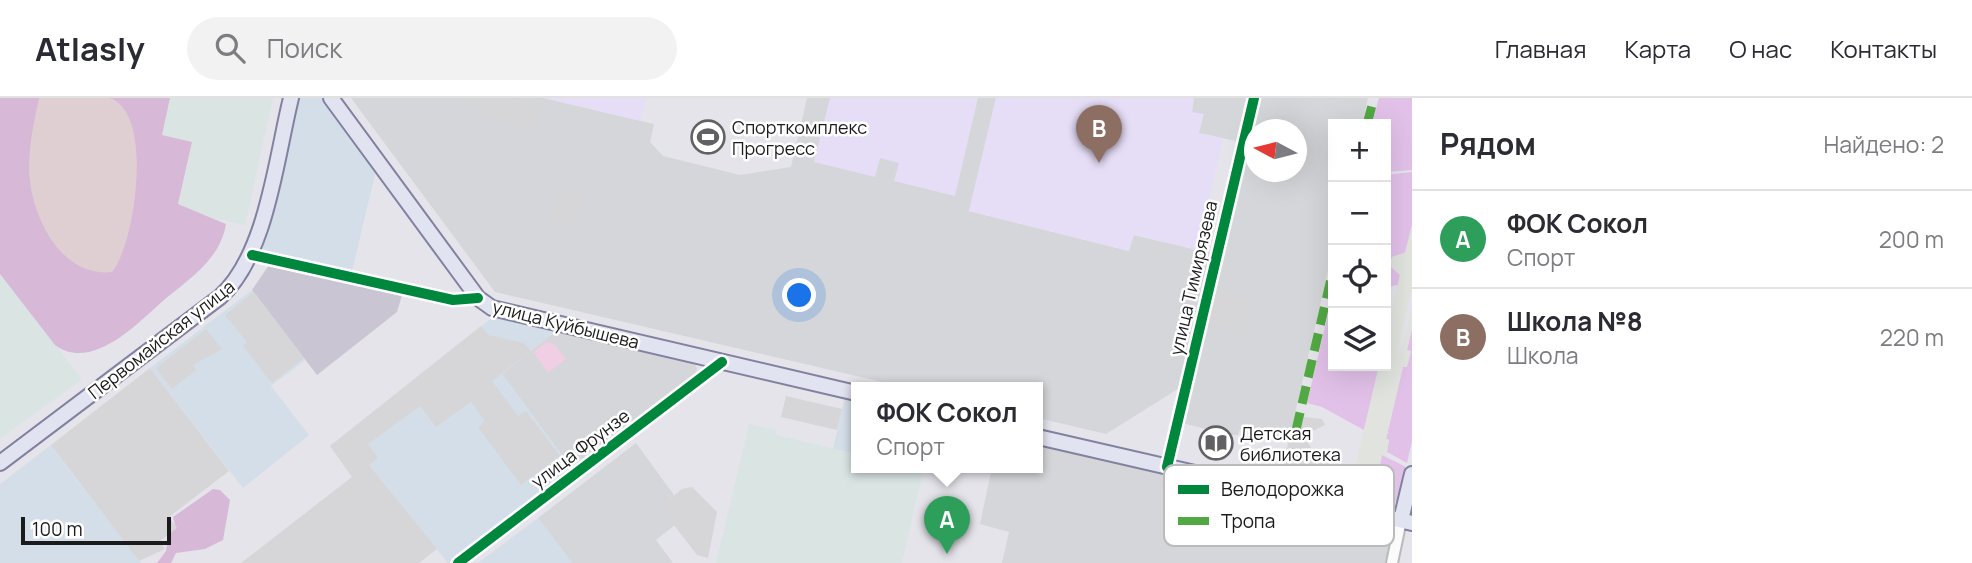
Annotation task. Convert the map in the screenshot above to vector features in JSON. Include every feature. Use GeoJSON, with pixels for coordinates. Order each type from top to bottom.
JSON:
{"type":"FeatureCollection","features":[{"type":"Feature","properties":{"kind":"main road","name":"Первомайская улица"},"geometry":{"type":"LineString","coordinates":[[0,463],[220,297],[237,280],[251,255],[291,98]]}},
{"type":"Feature","properties":{"kind":"main road","name":"улица Куйбышева"},"geometry":{"type":"LineString","coordinates":[[331,98],[478,298],[500,310],[851,392]]}},
{"type":"Feature","properties":{"kind":"main road"},"geometry":{"type":"LineString","coordinates":[[1043,437],[1164,466]]}},
{"type":"Feature","properties":{"kind":"main road"},"geometry":{"type":"LineString","coordinates":[[1407,521],[1412,474]]}},
{"type":"Feature","properties":{"kind":"street","name":"улица Тимирязева"},"geometry":{"type":"LineString","coordinates":[[1167,465],[1254,98]]}},
{"type":"Feature","properties":{"kind":"street"},"geometry":{"type":"LineString","coordinates":[[251,255],[453,300],[478,298]]}},
{"type":"Feature","properties":{"kind":"street","name":"улица Фрунзе"},"geometry":{"type":"LineString","coordinates":[[458,563],[722,362]]}},
{"type":"Feature","properties":{"kind":"street"},"geometry":{"type":"LineString","coordinates":[[1392,563],[1407,521]]}},
{"type":"Feature","properties":{"kind":"shaded area"},"geometry":{"type":"Polygon","coordinates":[[[0,98],[170,98],[162,135],[192,142],[178,204],[226,224],[222,238],[216,251],[198,272],[108,345],[81,353],[68,352],[55,345],[0,274],[0,98]]]}},
{"type":"Feature","properties":{"kind":"shaded area"},"geometry":{"type":"Polygon","coordinates":[[[39,98],[109,98],[123,108],[132,127],[136,152],[133,209],[128,235],[112,272],[94,271],[77,265],[51,240],[42,223],[35,205],[29,169],[39,98]]]}},
{"type":"Feature","properties":{"kind":"shaded area"},"geometry":{"type":"Polygon","coordinates":[[[170,98],[273,98],[245,225],[213,218],[178,204],[192,142],[162,135],[170,98]]]}},
{"type":"Feature","properties":{"kind":"shaded area"},"geometry":{"type":"Polygon","coordinates":[[[297,98],[323,98],[376,170],[352,271],[261,250],[297,98]]]}},
{"type":"Feature","properties":{"kind":"shaded area"},"geometry":{"type":"Polygon","coordinates":[[[351,98],[544,98],[654,124],[650,142],[663,156],[740,175],[791,167],[807,98],[996,98],[969,211],[1129,251],[1133,235],[1212,253],[1181,387],[1106,434],[1043,419],[1043,382],[882,382],[495,292],[351,98]]]}},
{"type":"Feature","properties":{"kind":"shaded area"},"geometry":{"type":"Polygon","coordinates":[[[468,98],[515,98],[542,105],[534,128],[476,114],[479,101],[468,98]]]}},
{"type":"Feature","properties":{"kind":"shaded area"},"geometry":{"type":"Polygon","coordinates":[[[544,98],[646,98],[640,121],[544,98]]]}},
{"type":"Feature","properties":{"kind":"shaded area"},"geometry":{"type":"Polygon","coordinates":[[[830,98],[978,98],[955,196],[894,181],[899,163],[880,158],[875,177],[814,162],[830,98]]]}},
{"type":"Feature","properties":{"kind":"shaded area"},"geometry":{"type":"Polygon","coordinates":[[[996,98],[1194,98],[1192,112],[1204,114],[1199,133],[1223,138],[1197,250],[1134,235],[1129,251],[969,211],[996,98]]]}},
{"type":"Feature","properties":{"kind":"shaded area"},"geometry":{"type":"Polygon","coordinates":[[[1194,98],[1246,98],[1236,141],[1199,133],[1192,112],[1194,98]]]}},
{"type":"Feature","properties":{"kind":"shaded area"},"geometry":{"type":"Polygon","coordinates":[[[1259,98],[1368,98],[1363,119],[1328,119],[1328,271],[1289,439],[1240,429],[1238,435],[1182,423],[1244,161],[1244,182],[1307,182],[1307,119],[1254,119],[1259,98]]]}},
{"type":"Feature","properties":{"kind":"shaded area"},"geometry":{"type":"Polygon","coordinates":[[[1379,98],[1412,98],[1412,170],[1391,172],[1391,119],[1373,119],[1379,98]]]}},
{"type":"Feature","properties":{"kind":"shaded area"},"geometry":{"type":"Polygon","coordinates":[[[1412,172],[1412,225],[1405,253],[1392,257],[1391,262],[1391,182],[1391,174],[1412,172]]]}},
{"type":"Feature","properties":{"kind":"shaded area"},"geometry":{"type":"Polygon","coordinates":[[[559,188],[584,194],[576,229],[551,223],[559,188]]]}},
{"type":"Feature","properties":{"kind":"shaded area"},"geometry":{"type":"Polygon","coordinates":[[[1412,225],[1412,288],[1398,348],[1402,349],[1412,307],[1412,328],[1407,350],[1411,351],[1407,367],[1403,367],[1386,439],[1389,440],[1386,456],[1382,455],[1380,465],[1356,465],[1378,371],[1391,371],[1391,314],[1400,275],[1391,266],[1392,257],[1406,252],[1412,225]]]}},
{"type":"Feature","properties":{"kind":"shaded area"},"geometry":{"type":"Polygon","coordinates":[[[269,265],[402,295],[397,312],[317,375],[252,290],[269,265]]]}},
{"type":"Feature","properties":{"kind":"shaded area"},"geometry":{"type":"Polygon","coordinates":[[[1391,267],[1400,275],[1398,285],[1391,286],[1391,267]]]}},
{"type":"Feature","properties":{"kind":"shaded area"},"geometry":{"type":"Polygon","coordinates":[[[0,274],[82,379],[0,439],[0,274]]]}},
{"type":"Feature","properties":{"kind":"shaded area"},"geometry":{"type":"Polygon","coordinates":[[[252,290],[305,360],[271,386],[309,435],[243,488],[150,368],[252,290]]]}},
{"type":"Feature","properties":{"kind":"shaded area"},"geometry":{"type":"Polygon","coordinates":[[[1214,290],[1250,298],[1242,332],[1207,324],[1214,290]]]}},
{"type":"Feature","properties":{"kind":"shaded area"},"geometry":{"type":"Polygon","coordinates":[[[254,292],[304,358],[272,383],[243,346],[247,342],[225,315],[254,292]]]}},
{"type":"Feature","properties":{"kind":"shaded area"},"geometry":{"type":"Polygon","coordinates":[[[1328,315],[1328,371],[1378,371],[1364,430],[1322,407],[1307,403],[1328,315]]]}},
{"type":"Feature","properties":{"kind":"shaded area"},"geometry":{"type":"Polygon","coordinates":[[[494,316],[556,331],[502,374],[573,470],[448,563],[369,465],[330,446],[494,316]]]}},
{"type":"Feature","properties":{"kind":"shaded area"},"geometry":{"type":"Polygon","coordinates":[[[481,326],[488,335],[524,343],[531,351],[492,381],[518,416],[526,411],[560,456],[521,485],[478,427],[485,421],[471,402],[436,427],[420,406],[368,444],[378,458],[369,465],[437,549],[419,563],[241,563],[352,477],[330,446],[481,326]]]}},
{"type":"Feature","properties":{"kind":"shaded area"},"geometry":{"type":"Polygon","coordinates":[[[1412,328],[1412,441],[1407,463],[1387,452],[1389,440],[1386,439],[1403,366],[1406,367],[1410,351],[1407,350],[1412,328]]]}},
{"type":"Feature","properties":{"kind":"shaded area"},"geometry":{"type":"Polygon","coordinates":[[[206,329],[222,349],[193,365],[196,370],[172,389],[156,368],[206,329]]]}},
{"type":"Feature","properties":{"kind":"shaded area"},"geometry":{"type":"Polygon","coordinates":[[[556,331],[693,362],[697,368],[696,377],[573,470],[502,374],[556,331]]]}},
{"type":"Feature","properties":{"kind":"shaded area"},"geometry":{"type":"Polygon","coordinates":[[[547,342],[554,344],[566,359],[548,373],[533,352],[547,342]]]}},
{"type":"Feature","properties":{"kind":"shaded area"},"geometry":{"type":"Polygon","coordinates":[[[150,368],[229,471],[169,517],[177,528],[160,541],[165,549],[139,561],[51,445],[150,368]]]}},
{"type":"Feature","properties":{"kind":"shaded area"},"geometry":{"type":"Polygon","coordinates":[[[786,396],[842,409],[837,430],[781,417],[786,396]]]}},
{"type":"Feature","properties":{"kind":"shaded area"},"geometry":{"type":"Polygon","coordinates":[[[845,397],[851,398],[851,453],[833,449],[845,397]]]}},
{"type":"Feature","properties":{"kind":"shaded area"},"geometry":{"type":"Polygon","coordinates":[[[1304,417],[1322,419],[1325,425],[1307,434],[1306,439],[1316,456],[1332,465],[1284,465],[1291,429],[1300,431],[1304,417]]]}},
{"type":"Feature","properties":{"kind":"shaded area"},"geometry":{"type":"Polygon","coordinates":[[[749,424],[776,430],[776,435],[851,453],[851,473],[923,473],[902,563],[716,563],[749,424]]]}},
{"type":"Feature","properties":{"kind":"shaded area"},"geometry":{"type":"Polygon","coordinates":[[[636,443],[674,495],[661,507],[675,525],[656,540],[673,563],[572,563],[538,518],[636,443]]]}},
{"type":"Feature","properties":{"kind":"shaded area"},"geometry":{"type":"Polygon","coordinates":[[[1043,443],[1164,471],[1164,546],[1389,546],[1385,563],[1002,563],[1009,532],[980,524],[991,473],[1043,473],[1043,443]]]}},
{"type":"Feature","properties":{"kind":"shaded area"},"geometry":{"type":"Polygon","coordinates":[[[51,445],[141,563],[0,563],[0,484],[51,445]]]}},
{"type":"Feature","properties":{"kind":"shaded area"},"geometry":{"type":"Polygon","coordinates":[[[1382,455],[1406,467],[1398,502],[1394,501],[1394,465],[1380,465],[1382,455]]]}},
{"type":"Feature","properties":{"kind":"shaded area"},"geometry":{"type":"Polygon","coordinates":[[[692,487],[717,512],[708,558],[697,555],[660,507],[682,489],[692,487]]]}},
{"type":"Feature","properties":{"kind":"shaded area"},"geometry":{"type":"Polygon","coordinates":[[[213,489],[220,490],[230,500],[223,540],[205,549],[176,553],[171,563],[157,563],[166,551],[169,534],[176,528],[173,517],[213,489]]]}},
{"type":"Feature","properties":{"kind":"shaded area"},"geometry":{"type":"Polygon","coordinates":[[[538,518],[572,563],[478,563],[538,518]]]}},
{"type":"Feature","properties":{"kind":"marked path"},"geometry":{"type":"LineString","coordinates":[[1368,119],[1374,98]]}},
{"type":"Feature","properties":{"kind":"marked path"},"geometry":{"type":"LineString","coordinates":[[1296,430],[1328,292]]}},
{"type":"Feature","properties":{"kind":"cycle path"},"geometry":{"type":"LineString","coordinates":[[1167,465],[1254,98]]}},
{"type":"Feature","properties":{"kind":"cycle path"},"geometry":{"type":"LineString","coordinates":[[252,255],[453,300],[478,298]]}},
{"type":"Feature","properties":{"kind":"cycle path"},"geometry":{"type":"LineString","coordinates":[[458,563],[722,362]]}},
{"type":"Feature","properties":{"kind":"place","name":"Спорткомплекс Прогресс"},"geometry":{"type":"Point","coordinates":[708,137]}},
{"type":"Feature","properties":{"kind":"place","name":"Школа №8"},"geometry":{"type":"Point","coordinates":[1099,163]}},
{"type":"Feature","properties":{"kind":"place","name":"Детская библиотека"},"geometry":{"type":"Point","coordinates":[1216,443]}},
{"type":"Feature","properties":{"kind":"place","name":"ФОК Сокол"},"geometry":{"type":"Point","coordinates":[947,554]}}]}
